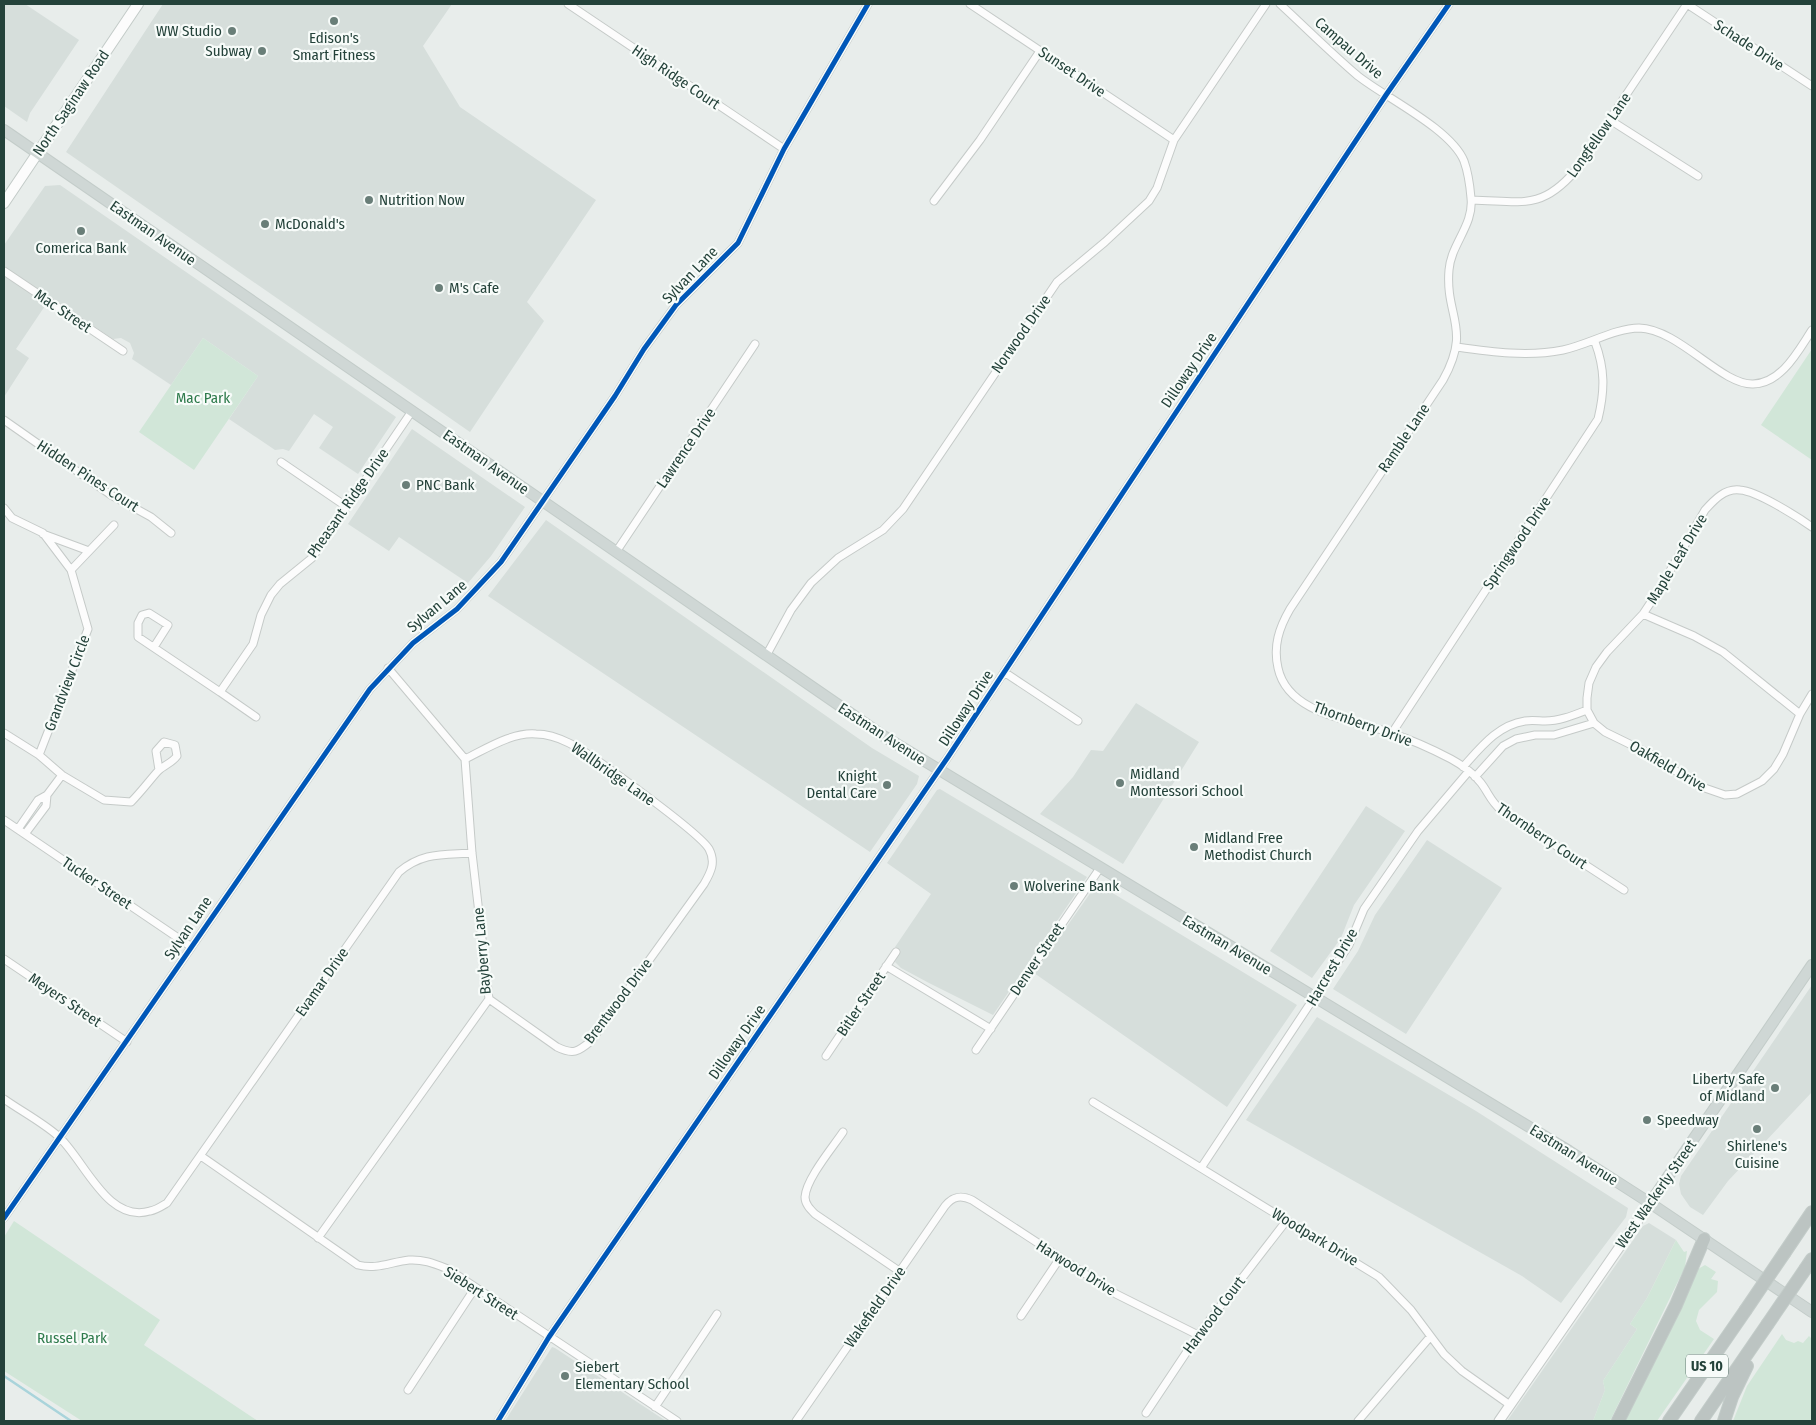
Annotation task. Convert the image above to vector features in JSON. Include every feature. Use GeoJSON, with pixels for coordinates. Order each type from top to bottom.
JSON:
{"type":"FeatureCollection","features":[{"type":"Feature","properties":{"kind":"highway","name":"US 10"},"geometry":{"type":"LineString","coordinates":[[1669,1421],[1812,1212]]}},
{"type":"Feature","properties":{"kind":"highway"},"geometry":{"type":"LineString","coordinates":[[1618,1421],[1676,1305],[1704,1239]]}},
{"type":"Feature","properties":{"kind":"highway","name":"US 10"},"geometry":{"type":"LineString","coordinates":[[1701,1421],[1809,1264]]}},
{"type":"Feature","properties":{"kind":"highway"},"geometry":{"type":"LineString","coordinates":[[1724,1421],[1732,1397],[1766,1327]]}},
{"type":"Feature","properties":{"kind":"main road","name":"North Saginaw Road"},"geometry":{"type":"LineString","coordinates":[[4,203],[138,4]]}},
{"type":"Feature","properties":{"kind":"main road","name":"Eastman Avenue"},"geometry":{"type":"LineString","coordinates":[[4,130],[766,656],[939,770],[1650,1202],[1812,1312]]}},
{"type":"Feature","properties":{"kind":"main road","name":"West Wackerly Street"},"geometry":{"type":"LineString","coordinates":[[1650,1202],[1812,965]]}},
{"type":"Feature","properties":{"kind":"street","name":"High Ridge Court"},"geometry":{"type":"LineString","coordinates":[[568,4],[784,149]]}},
{"type":"Feature","properties":{"kind":"street","name":"Sylvan Lane"},"geometry":{"type":"LineString","coordinates":[[4,1218],[58,1137],[127,1042],[190,946],[370,689],[413,644],[458,609],[501,562],[615,396],[644,349],[676,305],[738,244],[784,149],[868,4]]}},
{"type":"Feature","properties":{"kind":"street","name":"Sunset Drive"},"geometry":{"type":"LineString","coordinates":[[970,4],[1174,140]]}},
{"type":"Feature","properties":{"kind":"street","name":"Norwood Drive"},"geometry":{"type":"LineString","coordinates":[[766,656],[791,610],[811,583],[838,558],[883,530],[903,510],[1057,282],[1105,242],[1149,200],[1157,188],[1174,140],[1266,4]]}},
{"type":"Feature","properties":{"kind":"street","name":"Campau Drive"},"geometry":{"type":"LineString","coordinates":[[1280,4],[1358,76],[1451,143],[1463,160],[1472,200]]}},
{"type":"Feature","properties":{"kind":"street","name":"Dilloway Drive"},"geometry":{"type":"LineString","coordinates":[[498,1421],[549,1337],[939,770],[1386,95],[1449,4]]}},
{"type":"Feature","properties":{"kind":"street","name":"Schade Drive"},"geometry":{"type":"LineString","coordinates":[[1687,4],[1812,86]]}},
{"type":"Feature","properties":{"kind":"street","name":"Longfellow Lane"},"geometry":{"type":"LineString","coordinates":[[1472,200],[1532,201],[1548,197],[1562,187],[1610,120],[1687,4]]}},
{"type":"Feature","properties":{"kind":"street"},"geometry":{"type":"LineString","coordinates":[[934,201],[980,140],[1040,51]]}},
{"type":"Feature","properties":{"kind":"street"},"geometry":{"type":"LineString","coordinates":[[1610,120],[1698,176]]}},
{"type":"Feature","properties":{"kind":"street","name":"Ramble Lane"},"geometry":{"type":"LineString","coordinates":[[1276,659],[1276,640],[1290,609],[1454,361],[1458,331],[1449,279],[1449,268],[1452,255],[1470,216],[1472,200]]}},
{"type":"Feature","properties":{"kind":"street","name":"Mac Street"},"geometry":{"type":"LineString","coordinates":[[4,270],[123,351]]}},
{"type":"Feature","properties":{"kind":"street"},"geometry":{"type":"LineString","coordinates":[[1457,347],[1496,352],[1527,353],[1562,350],[1595,342],[1617,331],[1639,328],[1657,332],[1743,382],[1753,384],[1768,381],[1782,372],[1812,330]]}},
{"type":"Feature","properties":{"kind":"street","name":"Springwood Drive"},"geometry":{"type":"LineString","coordinates":[[1392,733],[1598,419],[1603,396],[1604,379],[1602,362],[1595,342]]}},
{"type":"Feature","properties":{"kind":"street","name":"Lawrence Drive"},"geometry":{"type":"LineString","coordinates":[[616,552],[755,344]]}},
{"type":"Feature","properties":{"kind":"street","name":"Pheasant Ridge Drive"},"geometry":{"type":"LineString","coordinates":[[220,692],[253,644],[261,616],[280,584],[312,558],[412,412]]}},
{"type":"Feature","properties":{"kind":"street","name":"Hidden Pines Court"},"geometry":{"type":"LineString","coordinates":[[4,420],[111,495],[151,517],[171,533]]}},
{"type":"Feature","properties":{"kind":"street"},"geometry":{"type":"LineString","coordinates":[[281,462],[347,507]]}},
{"type":"Feature","properties":{"kind":"street","name":"Maple Leaf Drive"},"geometry":{"type":"LineString","coordinates":[[1587,710],[1589,683],[1596,667],[1607,652],[1643,614],[1705,510],[1723,493],[1740,490],[1755,494],[1812,527]]}},
{"type":"Feature","properties":{"kind":"street","name":"Grandview Circle"},"geometry":{"type":"LineString","coordinates":[[4,508],[12,518],[43,534],[89,551]]}},
{"type":"Feature","properties":{"kind":"street"},"geometry":{"type":"LineString","coordinates":[[71,570],[114,525]]}},
{"type":"Feature","properties":{"kind":"street","name":"Grandview Circle"},"geometry":{"type":"LineString","coordinates":[[39,755],[88,629],[71,570],[43,534]]}},
{"type":"Feature","properties":{"kind":"street"},"geometry":{"type":"LineString","coordinates":[[154,647],[168,626],[149,613],[142,615],[138,623],[138,637],[256,717]]}},
{"type":"Feature","properties":{"kind":"street"},"geometry":{"type":"LineString","coordinates":[[1643,614],[1694,636],[1723,652],[1800,714]]}},
{"type":"Feature","properties":{"kind":"street","name":"Thornberry Drive"},"geometry":{"type":"LineString","coordinates":[[1276,659],[1279,673],[1286,685],[1304,703],[1316,709],[1392,733],[1439,752],[1466,769]]}},
{"type":"Feature","properties":{"kind":"street"},"geometry":{"type":"LineString","coordinates":[[388,668],[465,759]]}},
{"type":"Feature","properties":{"kind":"street"},"geometry":{"type":"LineString","coordinates":[[1004,672],[1078,721]]}},
{"type":"Feature","properties":{"kind":"street","name":"Oakfield Drive"},"geometry":{"type":"LineString","coordinates":[[1587,710],[1594,723],[1605,732],[1648,753],[1700,786],[1725,795],[1737,794],[1750,789],[1762,781],[1774,768],[1792,735],[1800,714],[1812,694]]}},
{"type":"Feature","properties":{"kind":"street"},"geometry":{"type":"LineString","coordinates":[[1466,769],[1492,736],[1507,727],[1526,720],[1546,721],[1567,717],[1587,710]]}},
{"type":"Feature","properties":{"kind":"street"},"geometry":{"type":"LineString","coordinates":[[1475,777],[1503,746],[1516,739],[1536,735],[1554,735],[1594,723]]}},
{"type":"Feature","properties":{"kind":"street","name":"Wallbridge Lane"},"geometry":{"type":"LineString","coordinates":[[465,759],[514,737],[535,733],[555,737],[571,744],[626,782],[703,841],[713,861]]}},
{"type":"Feature","properties":{"kind":"street"},"geometry":{"type":"LineString","coordinates":[[4,734],[39,755],[62,775],[104,800],[131,802],[150,783],[159,770]]}},
{"type":"Feature","properties":{"kind":"street","name":"Bayberry Lane"},"geometry":{"type":"LineString","coordinates":[[318,1238],[489,999],[472,853],[465,759]]}},
{"type":"Feature","properties":{"kind":"street","name":"Thornberry Court"},"geometry":{"type":"LineString","coordinates":[[1466,769],[1482,784],[1493,803],[1501,810],[1624,890]]}},
{"type":"Feature","properties":{"kind":"street","name":"Harcrest Drive"},"geometry":{"type":"LineString","coordinates":[[1201,1168],[1349,945],[1364,909],[1418,831],[1466,769]]}},
{"type":"Feature","properties":{"kind":"street"},"geometry":{"type":"LineString","coordinates":[[18,829],[38,800],[47,795],[62,775]]}},
{"type":"Feature","properties":{"kind":"street"},"geometry":{"type":"LineString","coordinates":[[25,834],[46,806],[47,795]]}},
{"type":"Feature","properties":{"kind":"street","name":"Tucker Street"},"geometry":{"type":"LineString","coordinates":[[4,820],[190,946]]}},
{"type":"Feature","properties":{"kind":"street","name":"Evamar Drive"},"geometry":{"type":"LineString","coordinates":[[4,1099],[58,1137],[108,1199],[120,1210],[135,1213],[150,1212],[167,1203],[399,872],[411,861],[427,856],[472,853]]}},
{"type":"Feature","properties":{"kind":"street","name":"Brentwood Drive"},"geometry":{"type":"LineString","coordinates":[[489,999],[557,1047],[568,1052],[580,1050],[591,1041],[704,884],[711,872],[713,861]]}},
{"type":"Feature","properties":{"kind":"street","name":"Denver Street"},"geometry":{"type":"LineString","coordinates":[[976,1050],[1048,941],[1100,868]]}},
{"type":"Feature","properties":{"kind":"street","name":"Bitler Street"},"geometry":{"type":"LineString","coordinates":[[826,1056],[896,952]]}},
{"type":"Feature","properties":{"kind":"street","name":"Meyers Street"},"geometry":{"type":"LineString","coordinates":[[4,958],[127,1042]]}},
{"type":"Feature","properties":{"kind":"street"},"geometry":{"type":"LineString","coordinates":[[886,966],[991,1029]]}},
{"type":"Feature","properties":{"kind":"street","name":"Woodpark Drive"},"geometry":{"type":"LineString","coordinates":[[1093,1102],[1379,1277],[1411,1310],[1430,1337],[1462,1371],[1510,1405]]}},
{"type":"Feature","properties":{"kind":"street"},"geometry":{"type":"LineString","coordinates":[[843,1132],[810,1184],[805,1197],[808,1207],[814,1214],[899,1271]]}},
{"type":"Feature","properties":{"kind":"street","name":"Siebert Street"},"geometry":{"type":"LineString","coordinates":[[201,1156],[358,1265],[369,1268],[412,1260],[430,1262],[448,1269],[677,1421]]}},
{"type":"Feature","properties":{"kind":"street","name":"Wakefield Drive"},"geometry":{"type":"LineString","coordinates":[[796,1421],[899,1271],[951,1200],[958,1197]]}},
{"type":"Feature","properties":{"kind":"street","name":"Harwood Drive"},"geometry":{"type":"LineString","coordinates":[[958,1197],[972,1200],[1116,1294],[1198,1334]]}},
{"type":"Feature","properties":{"kind":"street","name":"West Wackerly Street"},"geometry":{"type":"LineString","coordinates":[[1499,1421],[1650,1202]]}},
{"type":"Feature","properties":{"kind":"street","name":"Harwood Court"},"geometry":{"type":"LineString","coordinates":[[1146,1413],[1198,1334],[1287,1220]]}},
{"type":"Feature","properties":{"kind":"street"},"geometry":{"type":"LineString","coordinates":[[1021,1316],[1060,1258]]}},
{"type":"Feature","properties":{"kind":"street"},"geometry":{"type":"LineString","coordinates":[[408,1390],[475,1288]]}},
{"type":"Feature","properties":{"kind":"street"},"geometry":{"type":"LineString","coordinates":[[655,1407],[717,1314]]}},
{"type":"Feature","properties":{"kind":"street"},"geometry":{"type":"LineString","coordinates":[[1358,1421],[1430,1337]]}},
{"type":"Feature","properties":{"kind":"shaded area"},"geometry":{"type":"Polygon","coordinates":[[[4,4],[25,4],[79,40],[30,113],[27,122],[4,106],[4,4]]]}},
{"type":"Feature","properties":{"kind":"shaded area"},"geometry":{"type":"Polygon","coordinates":[[[163,4],[452,4],[423,46],[460,107],[596,200],[527,302],[544,321],[470,432],[66,152],[163,4]]]}},
{"type":"Feature","properties":{"kind":"shaded area"},"geometry":{"type":"Polygon","coordinates":[[[60,185],[396,417],[358,474],[319,448],[333,427],[314,414],[289,451],[283,449],[275,450],[229,419],[258,376],[203,338],[171,385],[132,359],[134,353],[130,343],[121,338],[113,339],[51,297],[16,349],[29,358],[4,397],[4,245],[45,186],[60,185]]]}},
{"type":"Feature","properties":{"kind":"shaded area"},"geometry":{"type":"Polygon","coordinates":[[[412,429],[525,507],[491,556],[468,583],[399,537],[389,551],[348,524],[412,429]]]}},
{"type":"Feature","properties":{"kind":"shaded area"},"geometry":{"type":"Polygon","coordinates":[[[546,520],[872,748],[919,776],[917,784],[870,852],[488,596],[546,520]]]}},
{"type":"Feature","properties":{"kind":"shaded area","name":"Midland Montessori School"},"geometry":{"type":"Polygon","coordinates":[[[1136,703],[1199,742],[1123,864],[1040,814],[1073,777],[1091,750],[1103,751],[1136,703]]]}},
{"type":"Feature","properties":{"kind":"shaded area"},"geometry":{"type":"Polygon","coordinates":[[[940,789],[1087,877],[993,1015],[901,968],[895,962],[900,951],[895,947],[931,894],[887,863],[937,790],[940,789]]]}},
{"type":"Feature","properties":{"kind":"shaded area"},"geometry":{"type":"Polygon","coordinates":[[[1366,806],[1405,831],[1354,905],[1341,938],[1312,978],[1270,951],[1366,806]]]}},
{"type":"Feature","properties":{"kind":"shaded area"},"geometry":{"type":"Polygon","coordinates":[[[1427,840],[1502,888],[1406,1034],[1333,989],[1358,951],[1375,915],[1427,840]]]}},
{"type":"Feature","properties":{"kind":"shaded area"},"geometry":{"type":"Polygon","coordinates":[[[1096,885],[1101,886],[1297,1005],[1227,1107],[1034,973],[1096,885]]]}},
{"type":"Feature","properties":{"kind":"shaded area"},"geometry":{"type":"Polygon","coordinates":[[[1812,985],[1812,1092],[1728,1181],[1703,1215],[1690,1207],[1681,1194],[1679,1184],[1681,1176],[1812,985]]]}},
{"type":"Feature","properties":{"kind":"shaded area"},"geometry":{"type":"Polygon","coordinates":[[[1317,1017],[1476,1111],[1628,1208],[1626,1217],[1561,1303],[1522,1276],[1246,1120],[1317,1017]]]}},
{"type":"Feature","properties":{"kind":"shaded area"},"geometry":{"type":"Polygon","coordinates":[[[1649,1223],[1676,1240],[1647,1298],[1630,1324],[1637,1329],[1603,1381],[1605,1390],[1593,1421],[1507,1421],[1643,1226],[1649,1223]]]}},
{"type":"Feature","properties":{"kind":"shaded area","name":"Siebert Elementary School"},"geometry":{"type":"Polygon","coordinates":[[[552,1347],[555,1348],[666,1421],[505,1421],[552,1347]]]}},
{"type":"Feature","properties":{"kind":"green space","name":"Mac Park"},"geometry":{"type":"Polygon","coordinates":[[[203,338],[258,376],[194,470],[139,432],[203,338]]]}},
{"type":"Feature","properties":{"kind":"green space"},"geometry":{"type":"Polygon","coordinates":[[[1812,349],[1812,460],[1761,425],[1812,349]]]}},
{"type":"Feature","properties":{"kind":"green space","name":"Russel Park"},"geometry":{"type":"Polygon","coordinates":[[[14,1221],[160,1320],[144,1345],[258,1421],[82,1421],[4,1371],[4,1237],[14,1221]]]}},
{"type":"Feature","properties":{"kind":"green space"},"geometry":{"type":"Polygon","coordinates":[[[1676,1240],[1684,1252],[1687,1251],[1685,1267],[1610,1421],[1593,1421],[1605,1390],[1603,1381],[1637,1329],[1630,1324],[1647,1298],[1676,1240]]]}},
{"type":"Feature","properties":{"kind":"green space"},"geometry":{"type":"Polygon","coordinates":[[[1705,1265],[1716,1272],[1711,1279],[1718,1281],[1717,1292],[1699,1310],[1696,1321],[1700,1330],[1714,1339],[1657,1421],[1624,1421],[1698,1269],[1705,1265]]]}},
{"type":"Feature","properties":{"kind":"green space"},"geometry":{"type":"Polygon","coordinates":[[[1782,1334],[1786,1340],[1794,1343],[1798,1341],[1803,1343],[1809,1336],[1812,1339],[1812,1421],[1733,1421],[1747,1386],[1782,1334]]]}},
{"type":"Feature","properties":{"kind":"waterway"},"geometry":{"type":"LineString","coordinates":[[4,1376],[71,1421]]}},
{"type":"Feature","properties":{"kind":"cycle path"},"geometry":{"type":"LineString","coordinates":[[4,1218],[370,689],[413,643],[457,609],[501,562],[615,396],[644,349],[676,305],[738,243],[784,149],[868,4]]}},
{"type":"Feature","properties":{"kind":"cycle path"},"geometry":{"type":"LineString","coordinates":[[498,1421],[549,1337],[948,757],[1386,95],[1449,4]]}},
{"type":"Feature","properties":{"kind":"place","name":"Edison's Smart Fitness"},"geometry":{"type":"Point","coordinates":[334,21]}},
{"type":"Feature","properties":{"kind":"place","name":"WW Studio"},"geometry":{"type":"Point","coordinates":[232,31]}},
{"type":"Feature","properties":{"kind":"place","name":"Subway"},"geometry":{"type":"Point","coordinates":[262,51]}},
{"type":"Feature","properties":{"kind":"place","name":"Nutrition Now"},"geometry":{"type":"Point","coordinates":[369,200]}},
{"type":"Feature","properties":{"kind":"place","name":"McDonald's"},"geometry":{"type":"Point","coordinates":[265,224]}},
{"type":"Feature","properties":{"kind":"place","name":"Comerica Bank"},"geometry":{"type":"Point","coordinates":[81,231]}},
{"type":"Feature","properties":{"kind":"place","name":"M's Cafe"},"geometry":{"type":"Point","coordinates":[439,288]}},
{"type":"Feature","properties":{"kind":"place","name":"PNC Bank"},"geometry":{"type":"Point","coordinates":[406,485]}},
{"type":"Feature","properties":{"kind":"place","name":"Midland Montessori School"},"geometry":{"type":"Point","coordinates":[1120,783]}},
{"type":"Feature","properties":{"kind":"place","name":"Knight Dental Care"},"geometry":{"type":"Point","coordinates":[887,785]}},
{"type":"Feature","properties":{"kind":"place","name":"Midland Free Methodist Church"},"geometry":{"type":"Point","coordinates":[1194,847]}},
{"type":"Feature","properties":{"kind":"place","name":"Wolverine Bank"},"geometry":{"type":"Point","coordinates":[1014,886]}},
{"type":"Feature","properties":{"kind":"place","name":"Liberty Safe of Midland"},"geometry":{"type":"Point","coordinates":[1775,1088]}},
{"type":"Feature","properties":{"kind":"place","name":"Speedway"},"geometry":{"type":"Point","coordinates":[1647,1120]}},
{"type":"Feature","properties":{"kind":"place","name":"Shirlene's Cuisine"},"geometry":{"type":"Point","coordinates":[1757,1129]}},
{"type":"Feature","properties":{"kind":"place","name":"Siebert Elementary School"},"geometry":{"type":"Point","coordinates":[565,1376]}}]}
